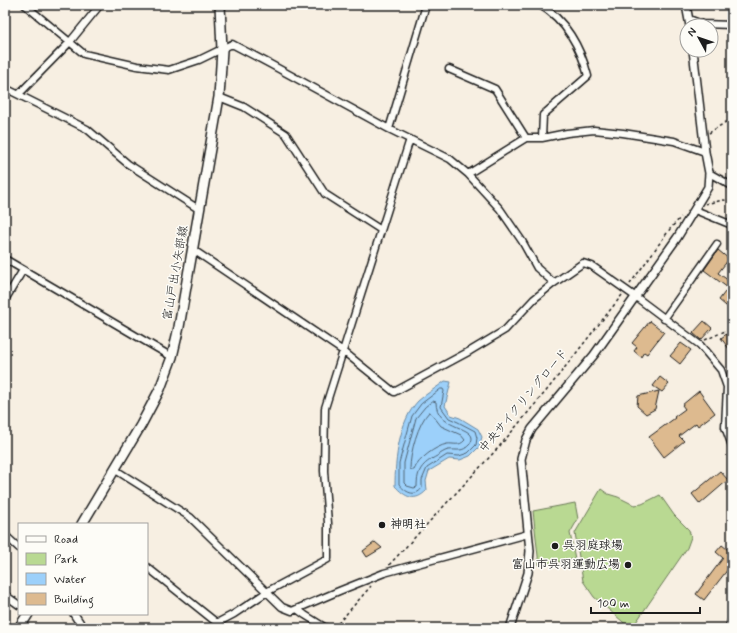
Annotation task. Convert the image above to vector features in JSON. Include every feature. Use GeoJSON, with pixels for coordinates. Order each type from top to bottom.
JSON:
{"type":"FeatureCollection","features":[{"type":"Feature","properties":{"kind":"main road","name":"富山戸出小矢部線"},"geometry":{"type":"LineString","coordinates":[[83,523],[144,419],[160,388],[172,357],[179,327],[219,97],[222,50],[220,5]]}},
{"type":"Feature","properties":{"kind":"main road"},"geometry":{"type":"LineString","coordinates":[[20,628],[27,615]]}},
{"type":"Feature","properties":{"kind":"street"},"geometry":{"type":"LineString","coordinates":[[25,5],[84,54],[137,66],[169,70],[199,60],[232,44],[389,129],[450,159],[468,174],[500,209],[522,241],[537,268],[554,283]]}},
{"type":"Feature","properties":{"kind":"street"},"geometry":{"type":"LineString","coordinates":[[19,94],[69,43],[100,5]]}},
{"type":"Feature","properties":{"kind":"street"},"geometry":{"type":"LineString","coordinates":[[389,129],[426,5]]}},
{"type":"Feature","properties":{"kind":"street"},"geometry":{"type":"LineString","coordinates":[[540,5],[548,10],[563,25],[584,62],[588,76],[543,115],[542,138]]}},
{"type":"Feature","properties":{"kind":"street"},"geometry":{"type":"LineString","coordinates":[[686,5],[688,18]]}},
{"type":"Feature","properties":{"kind":"street"},"geometry":{"type":"LineString","coordinates":[[719,25],[732,25]]}},
{"type":"Feature","properties":{"kind":"street"},"geometry":{"type":"LineString","coordinates":[[510,628],[530,565],[521,467],[522,450],[526,440],[532,429],[594,355],[695,209],[708,186],[709,173],[703,137],[694,58]]}},
{"type":"Feature","properties":{"kind":"street"},"geometry":{"type":"LineString","coordinates":[[449,69],[496,89],[526,138]]}},
{"type":"Feature","properties":{"kind":"street"},"geometry":{"type":"LineString","coordinates":[[5,88],[86,128],[128,164],[200,210]]}},
{"type":"Feature","properties":{"kind":"street"},"geometry":{"type":"LineString","coordinates":[[219,97],[244,107],[286,134],[325,194],[381,230]]}},
{"type":"Feature","properties":{"kind":"street"},"geometry":{"type":"LineString","coordinates":[[468,174],[526,138],[542,138],[567,132],[594,130],[623,133],[674,141],[705,152]]}},
{"type":"Feature","properties":{"kind":"street"},"geometry":{"type":"LineString","coordinates":[[212,628],[217,623],[234,614],[266,592],[328,559],[328,523],[324,471],[325,408],[410,139]]}},
{"type":"Feature","properties":{"kind":"street"},"geometry":{"type":"LineString","coordinates":[[709,173],[732,186]]}},
{"type":"Feature","properties":{"kind":"street"},"geometry":{"type":"LineString","coordinates":[[695,209],[732,225]]}},
{"type":"Feature","properties":{"kind":"street"},"geometry":{"type":"LineString","coordinates":[[664,319],[717,244]]}},
{"type":"Feature","properties":{"kind":"street"},"geometry":{"type":"LineString","coordinates":[[192,249],[343,352],[394,392],[470,352],[506,330],[534,299],[554,283],[583,263],[592,266],[625,290],[636,296],[698,344],[721,370],[727,387],[725,427],[732,446]]}},
{"type":"Feature","properties":{"kind":"street"},"geometry":{"type":"LineString","coordinates":[[5,259],[172,357]]}},
{"type":"Feature","properties":{"kind":"street"},"geometry":{"type":"LineString","coordinates":[[5,300],[23,270]]}},
{"type":"Feature","properties":{"kind":"street"},"geometry":{"type":"LineString","coordinates":[[114,468],[190,517],[282,607],[292,611],[380,575],[528,534]]}},
{"type":"Feature","properties":{"kind":"street"},"geometry":{"type":"LineString","coordinates":[[5,535],[18,547]]}},
{"type":"Feature","properties":{"kind":"street"},"geometry":{"type":"LineString","coordinates":[[148,568],[217,623]]}},
{"type":"Feature","properties":{"kind":"street"},"geometry":{"type":"LineString","coordinates":[[5,595],[18,604]]}},
{"type":"Feature","properties":{"kind":"street"},"geometry":{"type":"LineString","coordinates":[[297,609],[310,619],[326,628]]}},
{"type":"Feature","properties":{"kind":"street"},"geometry":{"type":"LineString","coordinates":[[75,615],[83,628]]}},
{"type":"Feature","properties":{"kind":"street"},"geometry":{"type":"LineString","coordinates":[[729,628],[732,618]]}},
{"type":"Feature","properties":{"kind":"path"},"geometry":{"type":"LineString","coordinates":[[703,137],[732,118]]}},
{"type":"Feature","properties":{"kind":"path"},"geometry":{"type":"LineString","coordinates":[[695,209],[723,200],[732,201]]}},
{"type":"Feature","properties":{"kind":"path","name":"中央サイクリングロード"},"geometry":{"type":"LineString","coordinates":[[334,628],[380,575],[498,448],[547,390],[625,290],[670,229],[682,216]]}},
{"type":"Feature","properties":{"kind":"path"},"geometry":{"type":"LineString","coordinates":[[698,344],[732,328]]}},
{"type":"Feature","properties":{"kind":"green space","name":"富山市呉羽運動広場"},"geometry":{"type":"Polygon","coordinates":[[[601,489],[608,494],[634,505],[642,504],[660,495],[674,515],[689,530],[691,537],[687,548],[632,628],[630,628],[594,597],[583,581],[575,533],[601,489]]]}},
{"type":"Feature","properties":{"kind":"green space","name":"呉羽庭球場"},"geometry":{"type":"Polygon","coordinates":[[[575,503],[578,519],[570,533],[575,559],[539,565],[533,511],[575,503]]]}},
{"type":"Feature","properties":{"kind":"water"},"geometry":{"type":"Polygon","coordinates":[[[445,381],[451,382],[445,406],[451,415],[460,418],[478,429],[482,437],[479,447],[470,456],[460,460],[449,459],[429,471],[426,481],[427,490],[418,496],[406,496],[395,486],[397,453],[402,430],[406,419],[418,401],[445,381]]]}},
{"type":"Feature","properties":{"kind":"building"},"geometry":{"type":"Polygon","coordinates":[[[718,250],[729,259],[718,273],[732,283],[732,311],[719,300],[728,288],[704,270],[718,250]]]}},
{"type":"Feature","properties":{"kind":"building"},"geometry":{"type":"Polygon","coordinates":[[[650,321],[664,332],[647,354],[644,352],[641,357],[634,351],[637,347],[632,343],[650,321]]]}},
{"type":"Feature","properties":{"kind":"building"},"geometry":{"type":"Polygon","coordinates":[[[704,321],[712,328],[701,340],[693,333],[704,321]]]}},
{"type":"Feature","properties":{"kind":"building"},"geometry":{"type":"Polygon","coordinates":[[[728,333],[732,339],[732,353],[721,338],[728,333]]]}},
{"type":"Feature","properties":{"kind":"building"},"geometry":{"type":"Polygon","coordinates":[[[681,343],[691,350],[680,364],[670,356],[681,343]]]}},
{"type":"Feature","properties":{"kind":"building"},"geometry":{"type":"Polygon","coordinates":[[[660,377],[669,384],[662,392],[653,386],[660,377]]]}},
{"type":"Feature","properties":{"kind":"building"},"geometry":{"type":"Polygon","coordinates":[[[659,391],[655,409],[646,414],[637,406],[638,396],[659,391]]]}},
{"type":"Feature","properties":{"kind":"building"},"geometry":{"type":"Polygon","coordinates":[[[699,391],[715,413],[698,426],[696,423],[679,436],[684,441],[664,457],[649,437],[685,409],[682,405],[699,391]]]}},
{"type":"Feature","properties":{"kind":"building"},"geometry":{"type":"Polygon","coordinates":[[[720,471],[728,480],[700,504],[692,494],[720,471]]]}},
{"type":"Feature","properties":{"kind":"building"},"geometry":{"type":"Polygon","coordinates":[[[375,542],[382,548],[367,557],[363,551],[375,542]]]}},
{"type":"Feature","properties":{"kind":"building"},"geometry":{"type":"Polygon","coordinates":[[[722,545],[732,553],[732,564],[704,600],[696,594],[723,558],[716,552],[722,545]]]}},
{"type":"Feature","properties":{"kind":"place","name":"神明社"},"geometry":{"type":"Point","coordinates":[382,525]}},
{"type":"Feature","properties":{"kind":"place","name":"呉羽庭球場"},"geometry":{"type":"Point","coordinates":[555,546]}},
{"type":"Feature","properties":{"kind":"place","name":"富山市呉羽運動広場"},"geometry":{"type":"Point","coordinates":[628,565]}}]}
